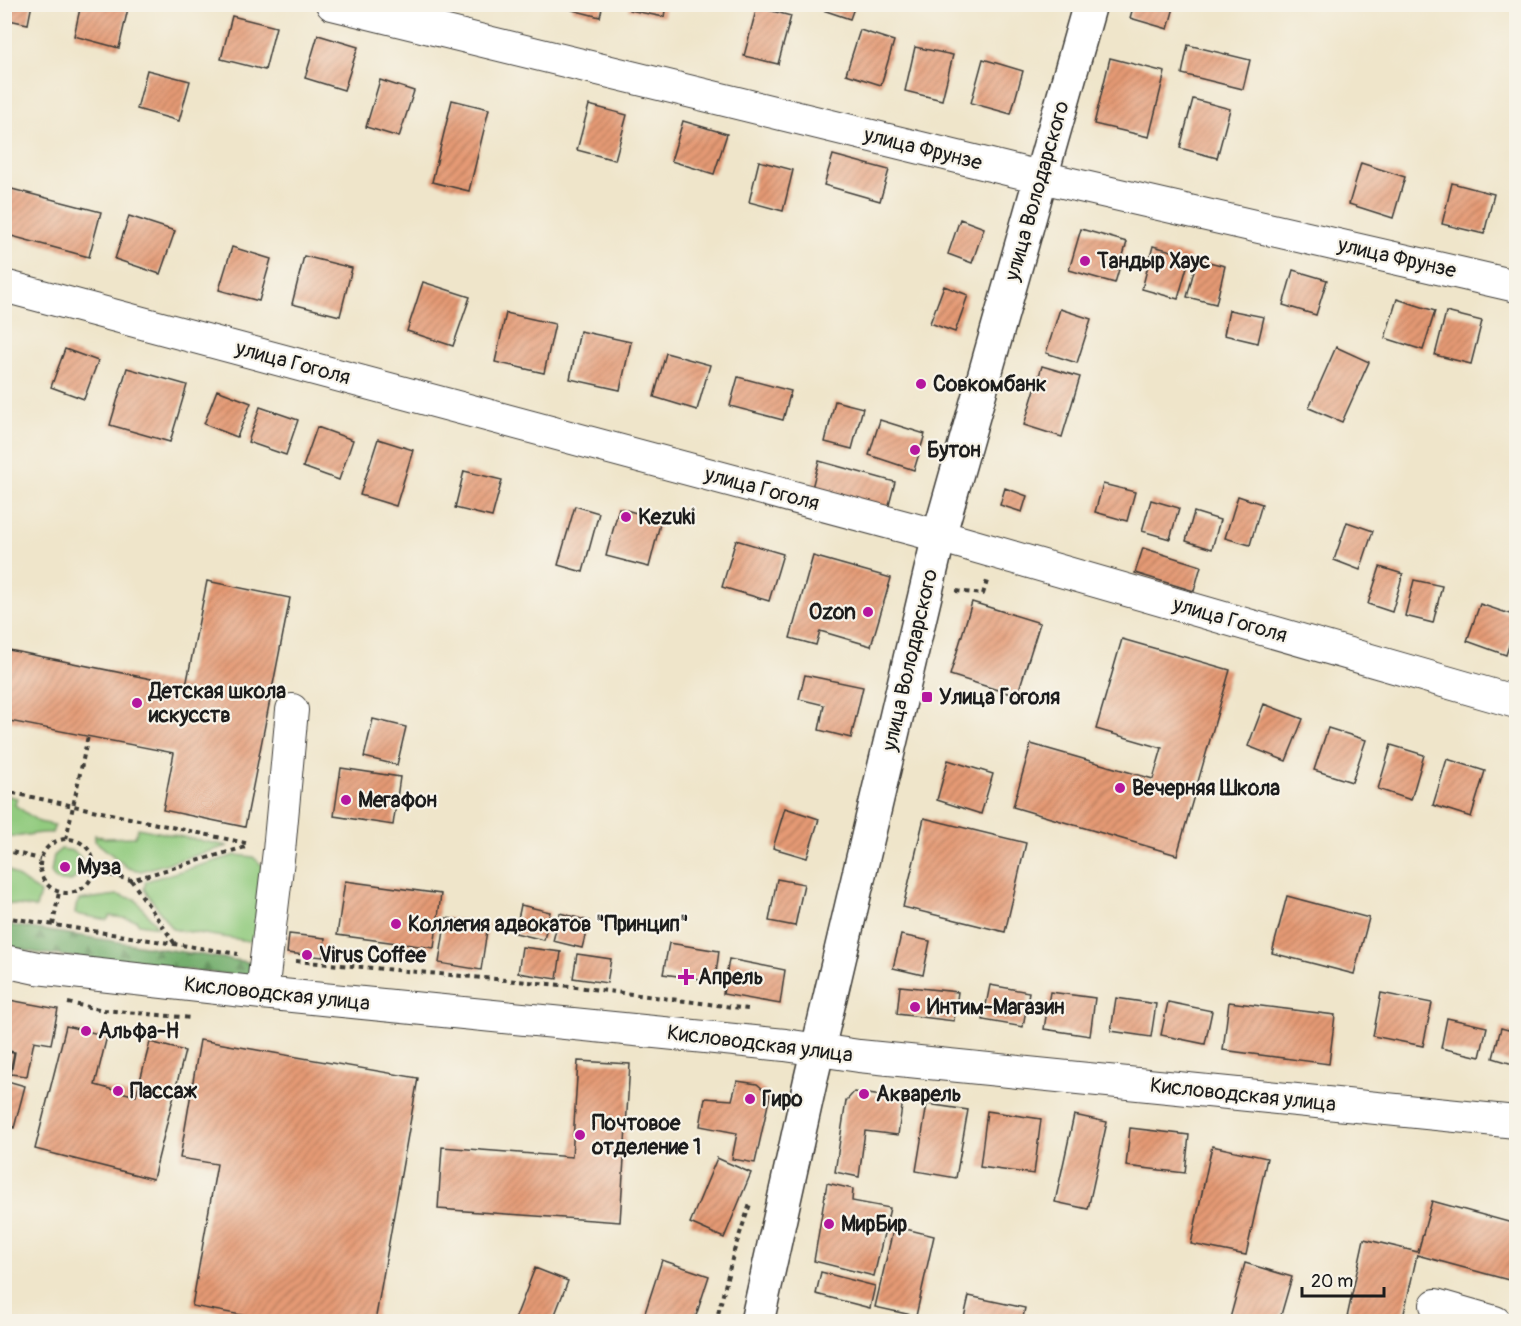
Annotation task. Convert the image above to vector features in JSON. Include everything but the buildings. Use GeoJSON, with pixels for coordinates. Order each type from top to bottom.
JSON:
{"type":"FeatureCollection","features":[{"type":"Feature","properties":{"kind":"main road","name":"улица Володарского"},"geometry":{"type":"LineString","coordinates":[[757,1322],[939,536],[1090,4]]}},
{"type":"Feature","properties":{"kind":"street","name":"улица Фрунзе"},"geometry":{"type":"LineString","coordinates":[[332,4],[1041,177],[1516,286]]}},
{"type":"Feature","properties":{"kind":"street","name":"улица Гоголя"},"geometry":{"type":"LineString","coordinates":[[4,286],[939,536],[1516,702]]}},
{"type":"Feature","properties":{"kind":"street"},"geometry":{"type":"LineString","coordinates":[[262,993],[292,710]]}},
{"type":"Feature","properties":{"kind":"street","name":"Кисловодская улица"},"geometry":{"type":"LineString","coordinates":[[4,961],[37,968],[262,993],[1516,1122]]}},
{"type":"Feature","properties":{"kind":"street"},"geometry":{"type":"LineString","coordinates":[[1436,1305],[1495,1322]]}},
{"type":"Feature","properties":{"kind":"path"},"geometry":{"type":"LineString","coordinates":[[926,588],[983,594],[997,552]]}},
{"type":"Feature","properties":{"kind":"path"},"geometry":{"type":"LineString","coordinates":[[66,838],[88,736]]}},
{"type":"Feature","properties":{"kind":"path"},"geometry":{"type":"LineString","coordinates":[[4,791],[252,845],[131,880],[93,871]]}},
{"type":"Feature","properties":{"kind":"path"},"geometry":{"type":"LineString","coordinates":[[66,838],[76,840],[86,846],[93,860],[93,871],[84,887],[72,892],[59,892],[47,885],[39,866],[40,859],[50,844],[66,838]]}},
{"type":"Feature","properties":{"kind":"path"},"geometry":{"type":"LineString","coordinates":[[4,853],[8,851],[40,859]]}},
{"type":"Feature","properties":{"kind":"path"},"geometry":{"type":"LineString","coordinates":[[131,880],[176,944]]}},
{"type":"Feature","properties":{"kind":"path"},"geometry":{"type":"LineString","coordinates":[[53,925],[59,892]]}},
{"type":"Feature","properties":{"kind":"path"},"geometry":{"type":"LineString","coordinates":[[4,917],[267,959],[561,985],[758,1010]]}},
{"type":"Feature","properties":{"kind":"green space"},"geometry":{"type":"Polygon","coordinates":[[[5,795],[17,798],[15,805],[39,822],[55,825],[52,833],[5,836],[5,795]]]}},
{"type":"Feature","properties":{"kind":"green space"},"geometry":{"type":"Polygon","coordinates":[[[138,828],[228,846],[141,871],[128,868],[95,841],[95,835],[105,838],[135,837],[138,828]]]}},
{"type":"Feature","properties":{"kind":"green space"},"geometry":{"type":"Polygon","coordinates":[[[61,849],[74,851],[81,858],[78,876],[70,882],[56,880],[51,873],[54,855],[61,849]]]}},
{"type":"Feature","properties":{"kind":"green space"},"geometry":{"type":"Polygon","coordinates":[[[236,855],[253,857],[263,866],[261,943],[172,929],[144,889],[146,881],[236,855]]]}},
{"type":"Feature","properties":{"kind":"green space"},"geometry":{"type":"Polygon","coordinates":[[[4,867],[40,893],[36,908],[5,903],[4,867]]]}},
{"type":"Feature","properties":{"kind":"green space"},"geometry":{"type":"Polygon","coordinates":[[[117,895],[135,899],[158,927],[139,924],[136,920],[110,916],[107,920],[75,914],[79,900],[117,895]]]}},
{"type":"Feature","properties":{"kind":"green space"},"geometry":{"type":"Polygon","coordinates":[[[4,924],[253,963],[251,977],[37,953],[5,946],[4,924]]]}},
{"type":"Feature","properties":{"kind":"place","name":"Тандыр Хаус"},"geometry":{"type":"Point","coordinates":[1085,261]}},
{"type":"Feature","properties":{"kind":"place","name":"Совкомбанк"},"geometry":{"type":"Point","coordinates":[921,384]}},
{"type":"Feature","properties":{"kind":"place","name":"Бутон"},"geometry":{"type":"Point","coordinates":[915,450]}},
{"type":"Feature","properties":{"kind":"place","name":"Kezuki"},"geometry":{"type":"Point","coordinates":[626,517]}},
{"type":"Feature","properties":{"kind":"place","name":"Ozon"},"geometry":{"type":"Point","coordinates":[868,612]}},
{"type":"Feature","properties":{"kind":"place","name":"Улица Гоголя"},"geometry":{"type":"Point","coordinates":[927,697]}},
{"type":"Feature","properties":{"kind":"place","name":"Детская школа искусств"},"geometry":{"type":"Point","coordinates":[137,703]}},
{"type":"Feature","properties":{"kind":"place","name":"Вечерняя Школа"},"geometry":{"type":"Point","coordinates":[1120,788]}},
{"type":"Feature","properties":{"kind":"place","name":"Мегафон"},"geometry":{"type":"Point","coordinates":[346,800]}},
{"type":"Feature","properties":{"kind":"place","name":"Муза"},"geometry":{"type":"Point","coordinates":[65,867]}},
{"type":"Feature","properties":{"kind":"place","name":"Коллегия адвокатов \"Принцип\""},"geometry":{"type":"Point","coordinates":[396,924]}},
{"type":"Feature","properties":{"kind":"place","name":"Virus Coffee"},"geometry":{"type":"Point","coordinates":[307,955]}},
{"type":"Feature","properties":{"kind":"place","name":"Апрель"},"geometry":{"type":"Point","coordinates":[686,977]}},
{"type":"Feature","properties":{"kind":"place","name":"Интим-Магазин"},"geometry":{"type":"Point","coordinates":[915,1007]}},
{"type":"Feature","properties":{"kind":"place","name":"Альфа-Н"},"geometry":{"type":"Point","coordinates":[86,1031]}},
{"type":"Feature","properties":{"kind":"place","name":"Пассаж"},"geometry":{"type":"Point","coordinates":[118,1091]}},
{"type":"Feature","properties":{"kind":"place","name":"Акварель"},"geometry":{"type":"Point","coordinates":[864,1094]}},
{"type":"Feature","properties":{"kind":"place","name":"Гиро"},"geometry":{"type":"Point","coordinates":[750,1099]}},
{"type":"Feature","properties":{"kind":"place","name":"Почтовое отделение 1"},"geometry":{"type":"Point","coordinates":[580,1135]}},
{"type":"Feature","properties":{"kind":"place","name":"МирБир"},"geometry":{"type":"Point","coordinates":[829,1224]}}]}
